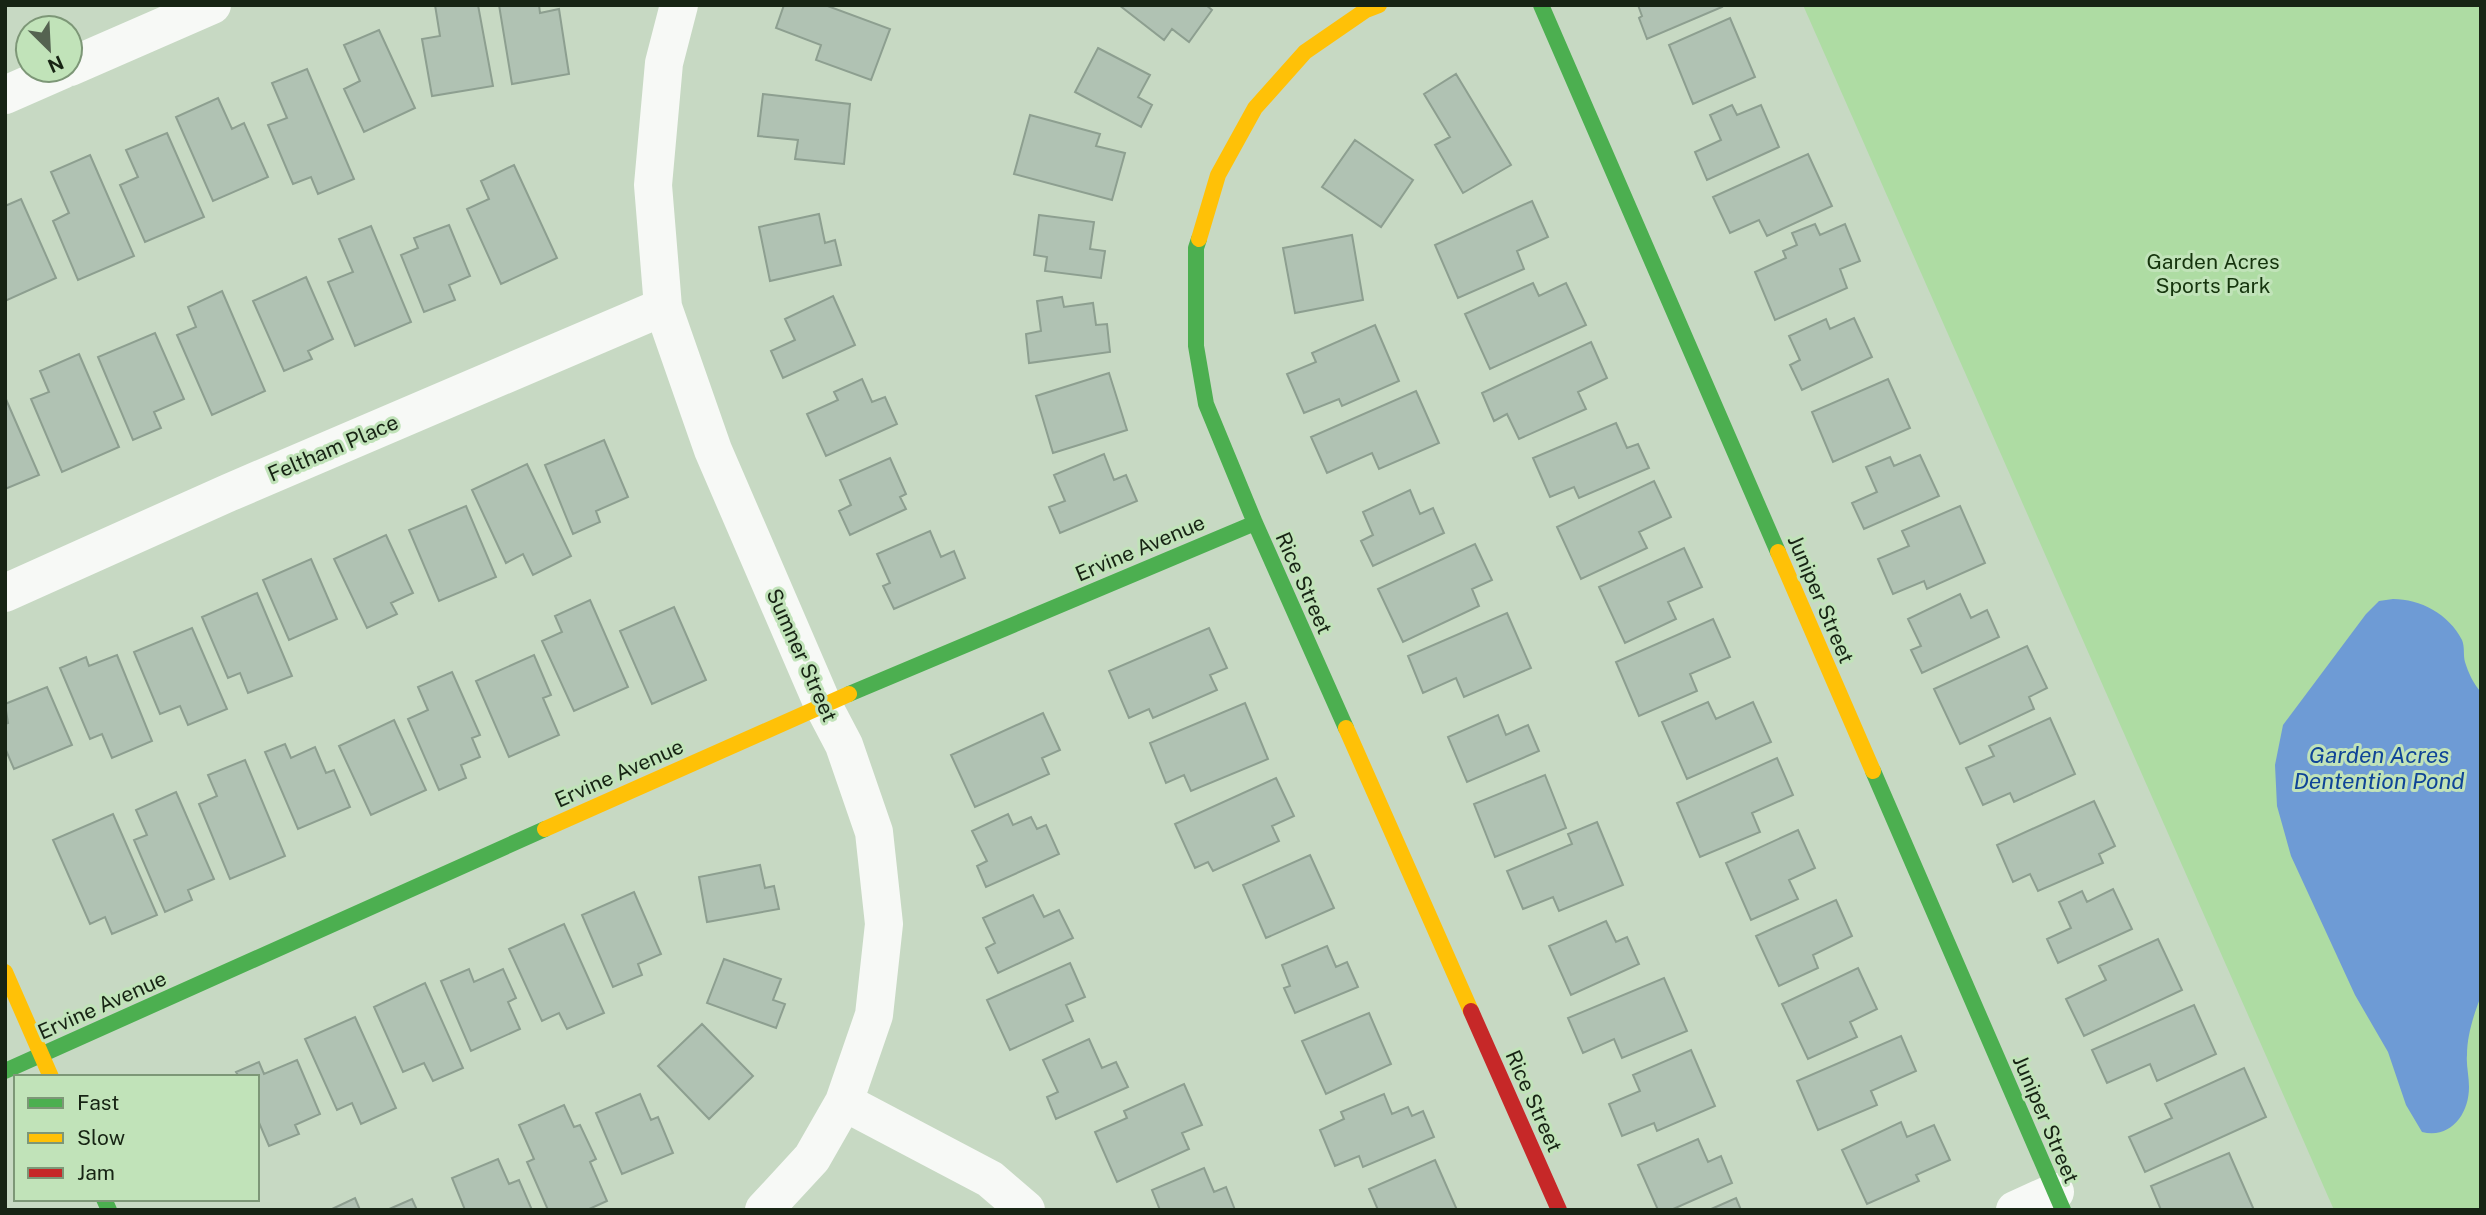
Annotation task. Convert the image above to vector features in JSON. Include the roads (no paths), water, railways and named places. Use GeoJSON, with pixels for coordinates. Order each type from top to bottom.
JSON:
{"type":"FeatureCollection","features":[{"type":"Feature","properties":{"kind":"street"},"geometry":{"type":"LineString","coordinates":[[84,60],[212,5]]}},
{"type":"Feature","properties":{"kind":"street","name":"Sumner Street"},"geometry":{"type":"LineString","coordinates":[[679,5],[664,63],[653,185],[663,307],[713,450],[823,705],[844,745],[874,832],[884,924],[874,1015],[844,1102],[811,1158],[764,1210]]}},
{"type":"Feature","properties":{"kind":"street","name":"Rice Street"},"geometry":{"type":"LineString","coordinates":[[1379,5],[1366,10],[1305,52],[1255,108],[1218,175],[1196,248],[1196,346],[1206,404],[1255,523],[1559,1210]]}},
{"type":"Feature","properties":{"kind":"street","name":"Juniper Street"},"geometry":{"type":"LineString","coordinates":[[1541,5],[2059,1201]]}},
{"type":"Feature","properties":{"kind":"street"},"geometry":{"type":"LineString","coordinates":[[5,95],[30,84]]}},
{"type":"Feature","properties":{"kind":"street","name":"Feltham Place"},"geometry":{"type":"LineString","coordinates":[[5,593],[228,493],[663,307]]}},
{"type":"Feature","properties":{"kind":"street","name":"Ervine Avenue"},"geometry":{"type":"LineString","coordinates":[[5,1071],[823,705],[1255,523]]}},
{"type":"Feature","properties":{"kind":"street"},"geometry":{"type":"LineString","coordinates":[[5,972],[50,1075]]}},
{"type":"Feature","properties":{"kind":"street"},"geometry":{"type":"LineString","coordinates":[[844,1102],[990,1179],[1026,1210]]}},
{"type":"Feature","properties":{"kind":"street"},"geometry":{"type":"LineString","coordinates":[[2015,1210],[2059,1201]]}},
{"type":"Feature","properties":{"kind":"water","name":"Garden Acres Dentention Pond"},"geometry":{"type":"Polygon","coordinates":[[[2393,599],[2423,605],[2450,623],[2462,640],[2466,666],[2481,692],[2481,996],[2468,1040],[2469,1087],[2466,1106],[2450,1128],[2432,1133],[2422,1132],[2406,1105],[2388,1052],[2355,995],[2291,856],[2277,806],[2275,765],[2283,725],[2366,614],[2379,601],[2393,599]]]}},
{"type":"Feature","properties":{"kind":"park label","name":"Garden Acres Sports Park"},"geometry":{"type":"Point","coordinates":[2213,273]}}]}
